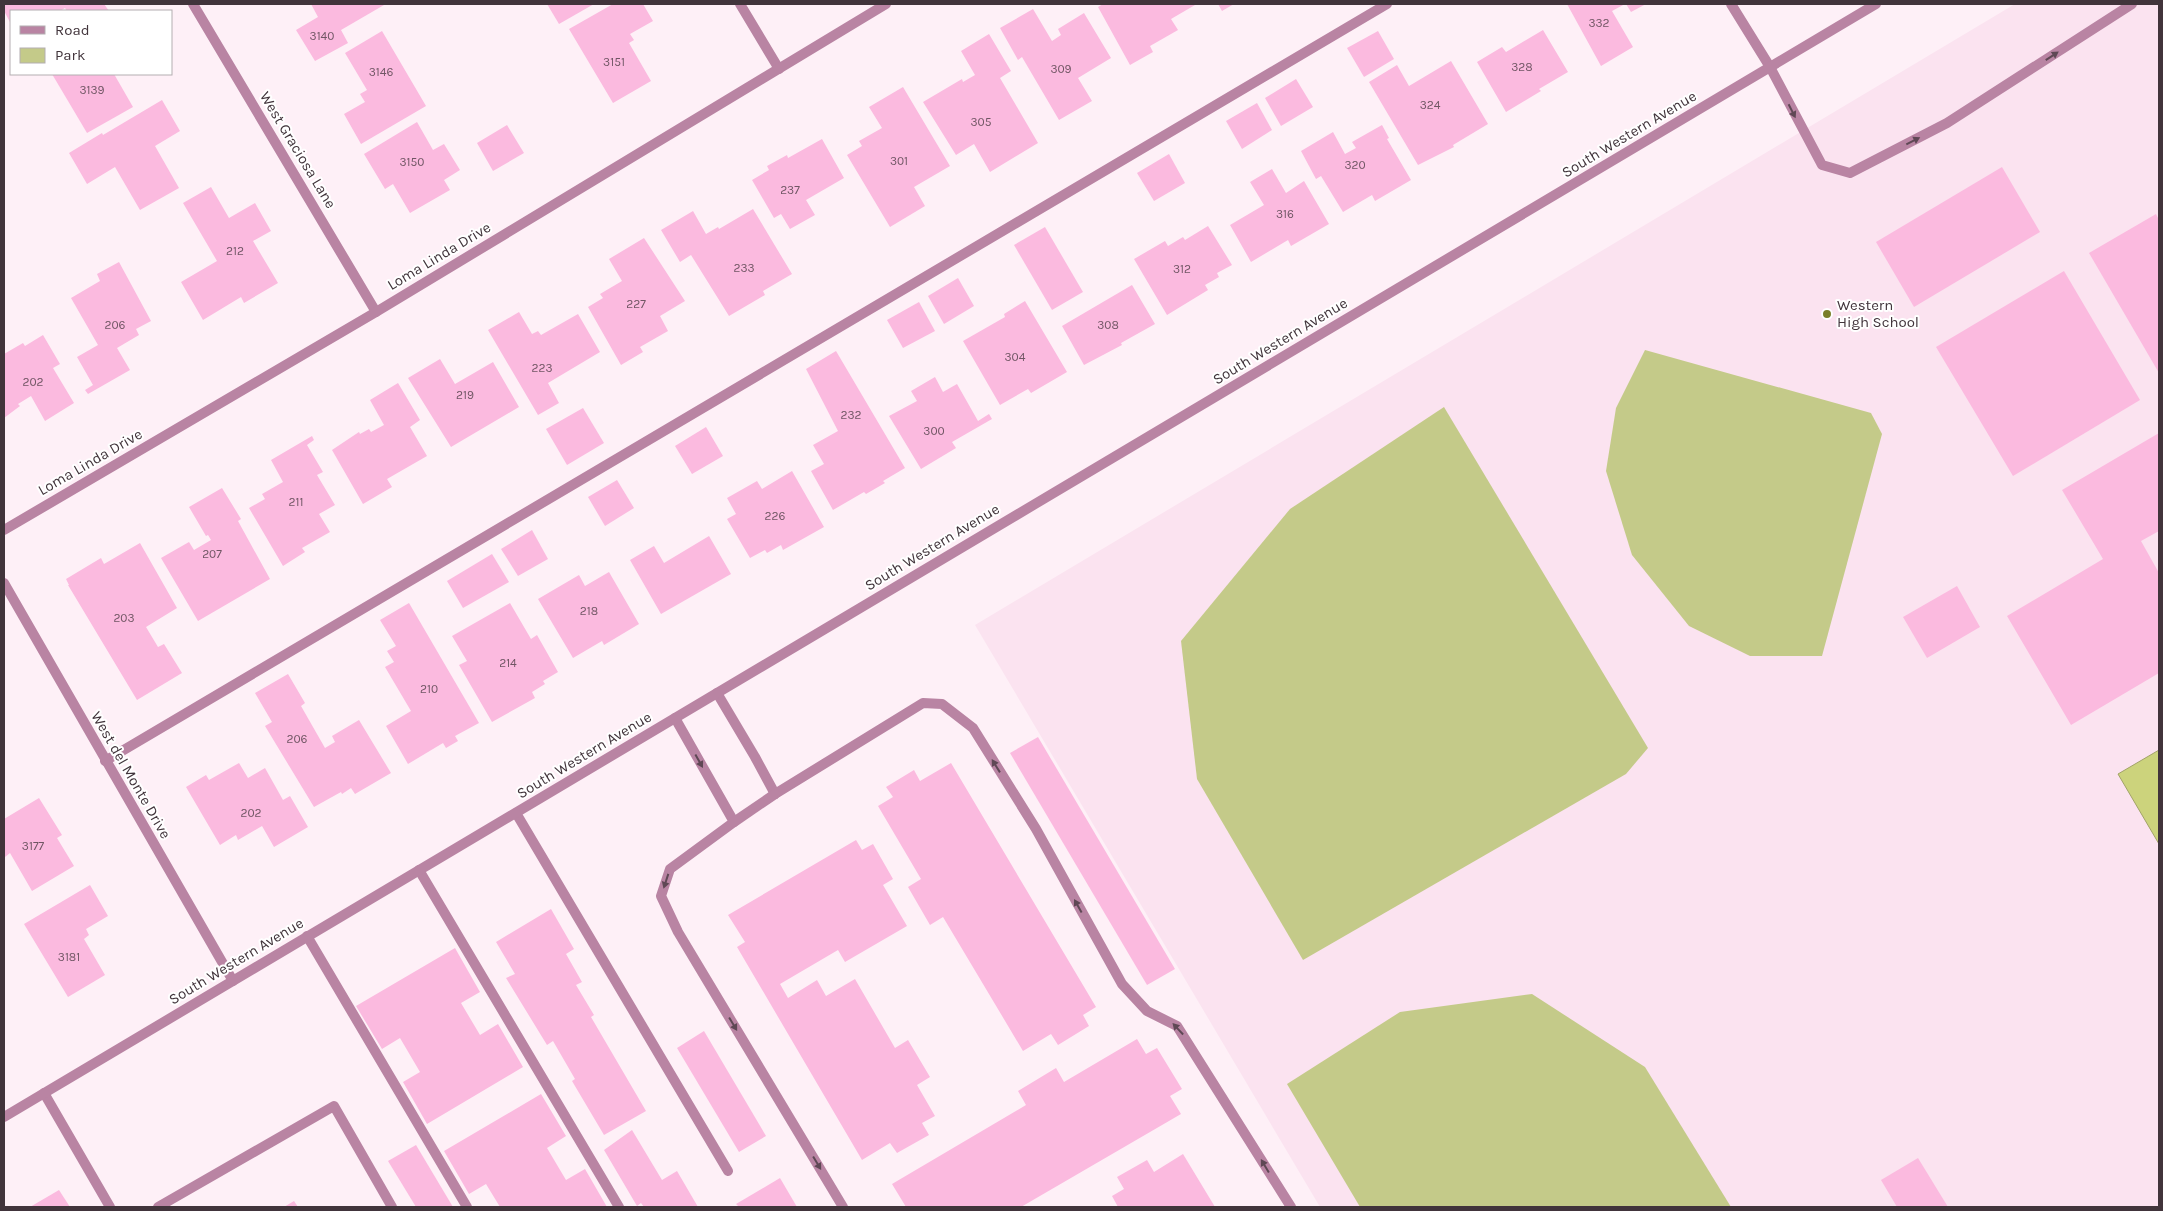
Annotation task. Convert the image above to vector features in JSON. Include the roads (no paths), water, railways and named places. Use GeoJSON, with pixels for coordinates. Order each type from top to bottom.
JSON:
{"type":"FeatureCollection","features":[{"type":"Feature","properties":{"kind":"street","name":"West Graciosa Lane"},"geometry":{"type":"LineString","coordinates":[[193,4],[376,312]]}},
{"type":"Feature","properties":{"kind":"street"},"geometry":{"type":"LineString","coordinates":[[740,4],[779,69]]}},
{"type":"Feature","properties":{"kind":"street","name":"Loma Linda Drive"},"geometry":{"type":"LineString","coordinates":[[4,530],[376,312],[886,4]]}},
{"type":"Feature","properties":{"kind":"street"},"geometry":{"type":"LineString","coordinates":[[105,761],[1387,4]]}},
{"type":"Feature","properties":{"kind":"street"},"geometry":{"type":"LineString","coordinates":[[1732,4],[1770,67],[1822,165],[1850,173],[1947,123],[2132,4]]}},
{"type":"Feature","properties":{"kind":"street","name":"South Western Avenue"},"geometry":{"type":"LineString","coordinates":[[4,1116],[1876,4]]}},
{"type":"Feature","properties":{"kind":"street","name":"West del Monte Drive"},"geometry":{"type":"LineString","coordinates":[[4,583],[233,981]]}},
{"type":"Feature","properties":{"kind":"street"},"geometry":{"type":"LineString","coordinates":[[717,693],[775,794]]}},
{"type":"Feature","properties":{"kind":"street"},"geometry":{"type":"LineString","coordinates":[[843,1207],[678,932],[661,896],[670,868],[775,794],[923,703],[942,704],[973,728],[1036,829],[1122,984],[1147,1011],[1177,1026],[1291,1207]]}},
{"type":"Feature","properties":{"kind":"street"},"geometry":{"type":"LineString","coordinates":[[675,718],[734,822]]}},
{"type":"Feature","properties":{"kind":"street"},"geometry":{"type":"LineString","coordinates":[[516,813],[728,1171]]}},
{"type":"Feature","properties":{"kind":"street"},"geometry":{"type":"LineString","coordinates":[[419,870],[619,1207]]}},
{"type":"Feature","properties":{"kind":"street"},"geometry":{"type":"LineString","coordinates":[[307,936],[467,1207]]}},
{"type":"Feature","properties":{"kind":"street"},"geometry":{"type":"LineString","coordinates":[[44,1093],[110,1207]]}},
{"type":"Feature","properties":{"kind":"street"},"geometry":{"type":"LineString","coordinates":[[158,1207],[334,1106],[392,1207]]}},
{"type":"Feature","properties":{"kind":"place","name":"Western High School"},"geometry":{"type":"Point","coordinates":[1827,314]}}]}
